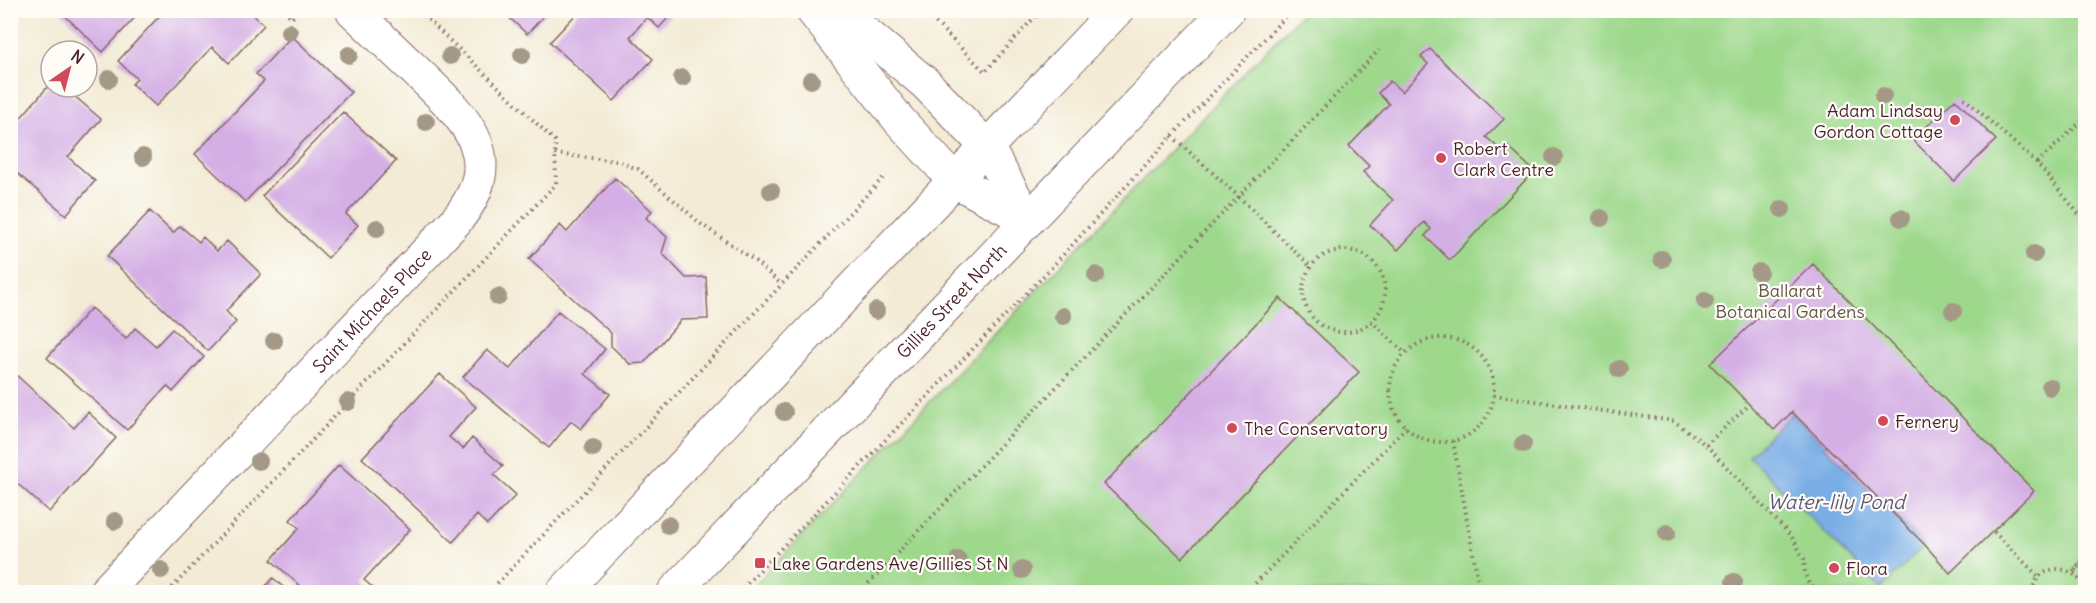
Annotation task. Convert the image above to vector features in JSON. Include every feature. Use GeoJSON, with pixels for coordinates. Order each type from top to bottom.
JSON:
{"type":"FeatureCollection","features":[{"type":"Feature","properties":{"kind":"main road","name":"Saint Michaels Place"},"geometry":{"type":"LineString","coordinates":[[105,592],[455,222],[471,201],[479,164],[479,154],[473,133],[455,109],[352,10]]}},
{"type":"Feature","properties":{"kind":"main road"},"geometry":{"type":"LineString","coordinates":[[812,10],[899,120],[955,181],[1028,220]]}},
{"type":"Feature","properties":{"kind":"main road"},"geometry":{"type":"LineString","coordinates":[[838,10],[925,83],[987,147],[1028,220]]}},
{"type":"Feature","properties":{"kind":"main road"},"geometry":{"type":"LineString","coordinates":[[563,592],[1117,10]]}},
{"type":"Feature","properties":{"kind":"main road","name":"Gillies Street North"},"geometry":{"type":"LineString","coordinates":[[674,592],[1228,10]]}},
{"type":"Feature","properties":{"kind":"path"},"geometry":{"type":"LineString","coordinates":[[284,10],[292,18],[300,10]]}},
{"type":"Feature","properties":{"kind":"path"},"geometry":{"type":"LineString","coordinates":[[923,10],[985,72],[1041,10]]}},
{"type":"Feature","properties":{"kind":"path"},"geometry":{"type":"LineString","coordinates":[[739,592],[1042,277],[1292,10]]}},
{"type":"Feature","properties":{"kind":"path"},"geometry":{"type":"LineString","coordinates":[[860,592],[1379,50]]}},
{"type":"Feature","properties":{"kind":"path"},"geometry":{"type":"LineString","coordinates":[[1964,98],[2037,163],[2085,223]]}},
{"type":"Feature","properties":{"kind":"path"},"geometry":{"type":"LineString","coordinates":[[2037,163],[2085,117]]}},
{"type":"Feature","properties":{"kind":"path"},"geometry":{"type":"LineString","coordinates":[[1172,136],[1311,267]]}},
{"type":"Feature","properties":{"kind":"path"},"geometry":{"type":"LineString","coordinates":[[555,154],[575,154],[617,160],[638,169],[702,224],[754,260],[782,285]]}},
{"type":"Feature","properties":{"kind":"path"},"geometry":{"type":"LineString","coordinates":[[489,592],[883,178]]}},
{"type":"Feature","properties":{"kind":"path"},"geometry":{"type":"LineString","coordinates":[[1333,251],[1360,253],[1371,261],[1384,284],[1384,298],[1379,311],[1371,321],[1354,330],[1334,331],[1321,325],[1312,317],[1305,305],[1302,292],[1305,278],[1311,267],[1321,257],[1333,251]]}},
{"type":"Feature","properties":{"kind":"path"},"geometry":{"type":"LineString","coordinates":[[1371,321],[1405,353]]}},
{"type":"Feature","properties":{"kind":"path"},"geometry":{"type":"LineString","coordinates":[[1434,339],[1450,339],[1465,343],[1478,352],[1488,365],[1494,380],[1494,395],[1490,412],[1481,425],[1468,436],[1454,441],[1436,442],[1419,437],[1406,427],[1392,404],[1390,390],[1392,377],[1405,353],[1418,344],[1434,339]]}},
{"type":"Feature","properties":{"kind":"path"},"geometry":{"type":"LineString","coordinates":[[1494,395],[1674,421],[1706,445],[1792,537],[1804,559],[1805,574],[1809,584],[1816,588],[1845,592]]}},
{"type":"Feature","properties":{"kind":"path"},"geometry":{"type":"LineString","coordinates":[[1706,445],[1750,404]]}},
{"type":"Feature","properties":{"kind":"path"},"geometry":{"type":"LineString","coordinates":[[1247,592],[1406,427]]}},
{"type":"Feature","properties":{"kind":"path"},"geometry":{"type":"LineString","coordinates":[[1454,441],[1480,592]]}},
{"type":"Feature","properties":{"kind":"path"},"geometry":{"type":"LineString","coordinates":[[1994,532],[2039,577]]}},
{"type":"Feature","properties":{"kind":"path"},"geometry":{"type":"LineString","coordinates":[[2073,573],[2085,555]]}},
{"type":"Feature","properties":{"kind":"path"},"geometry":{"type":"LineString","coordinates":[[2032,592],[2034,583],[2039,577],[2046,571],[2055,569],[2065,569],[2073,573],[2079,579],[2085,592]]}},
{"type":"Feature","properties":{"kind":"path"},"geometry":{"type":"LineString","coordinates":[[1801,592],[1809,584]]}},
{"type":"Feature","properties":{"kind":"green space","name":"Ballarat Botanical Gardens"},"geometry":{"type":"Polygon","coordinates":[[[1304,11],[2085,11],[2085,592],[748,592],[1304,11]]]}},
{"type":"Feature","properties":{"kind":"water","name":"Water-lily Pond"},"geometry":{"type":"Polygon","coordinates":[[[1792,413],[1924,545],[1881,589],[1749,456],[1792,413]]]}},
{"type":"Feature","properties":{"kind":"building"},"geometry":{"type":"Polygon","coordinates":[[[59,10],[142,10],[103,52],[99,48],[99,39],[89,39],[59,10]]]}},
{"type":"Feature","properties":{"kind":"building"},"geometry":{"type":"Polygon","coordinates":[[[165,10],[248,10],[264,25],[229,63],[212,47],[156,106],[132,84],[137,79],[118,61],[165,10]]]}},
{"type":"Feature","properties":{"kind":"building"},"geometry":{"type":"Polygon","coordinates":[[[501,10],[549,10],[527,34],[501,10]]]}},
{"type":"Feature","properties":{"kind":"building"},"geometry":{"type":"Polygon","coordinates":[[[580,10],[675,10],[659,28],[647,17],[630,37],[653,59],[614,101],[550,42],[580,10]]]}},
{"type":"Feature","properties":{"kind":"building"},"geometry":{"type":"Polygon","coordinates":[[[292,36],[351,92],[245,202],[195,154],[264,81],[256,74],[292,36]]]}},
{"type":"Feature","properties":{"kind":"building","name":"Robert Clark Centre"},"geometry":{"type":"Polygon","coordinates":[[[1430,49],[1504,119],[1486,137],[1501,150],[1506,145],[1534,171],[1450,260],[1425,236],[1431,229],[1424,222],[1398,250],[1370,225],[1393,200],[1363,172],[1369,166],[1349,146],[1389,104],[1378,93],[1390,81],[1402,92],[1428,64],[1421,57],[1430,49]]]}},
{"type":"Feature","properties":{"kind":"building"},"geometry":{"type":"Polygon","coordinates":[[[39,97],[39,99],[78,99],[101,119],[68,157],[95,181],[66,215],[10,167],[10,117],[17,122],[39,97]]]}},
{"type":"Feature","properties":{"kind":"building","name":"Adam Lindsay Gordon Cottage"},"geometry":{"type":"Polygon","coordinates":[[[1955,99],[1996,140],[1954,181],[1913,140],[1955,99]]]}},
{"type":"Feature","properties":{"kind":"building"},"geometry":{"type":"Polygon","coordinates":[[[343,112],[396,161],[346,214],[358,225],[328,258],[262,196],[343,112]]]}},
{"type":"Feature","properties":{"kind":"building"},"geometry":{"type":"Polygon","coordinates":[[[615,178],[652,211],[646,218],[667,237],[662,253],[686,278],[706,277],[708,319],[681,320],[644,363],[630,364],[611,346],[611,333],[529,259],[560,225],[567,232],[615,178]]]}},
{"type":"Feature","properties":{"kind":"building"},"geometry":{"type":"Polygon","coordinates":[[[150,211],[173,233],[180,226],[199,242],[203,237],[217,251],[227,241],[261,274],[226,311],[236,322],[208,351],[107,256],[150,211]]]}},
{"type":"Feature","properties":{"kind":"building","name":"Fernery"},"geometry":{"type":"Polygon","coordinates":[[[1813,264],[2034,491],[1950,573],[1792,412],[1774,430],[1710,364],[1813,264]]]}},
{"type":"Feature","properties":{"kind":"building","name":"The Conservatory"},"geometry":{"type":"Polygon","coordinates":[[[1280,298],[1359,372],[1182,558],[1104,484],[1280,298]]]}},
{"type":"Feature","properties":{"kind":"building"},"geometry":{"type":"Polygon","coordinates":[[[91,308],[126,339],[135,328],[156,346],[172,329],[204,357],[173,392],[167,386],[127,430],[47,358],[91,308]]]}},
{"type":"Feature","properties":{"kind":"building"},"geometry":{"type":"Polygon","coordinates":[[[558,311],[605,349],[585,374],[610,394],[581,429],[571,421],[549,448],[463,377],[487,350],[510,369],[558,311]]]}},
{"type":"Feature","properties":{"kind":"building"},"geometry":{"type":"Polygon","coordinates":[[[13,372],[74,428],[88,412],[116,438],[49,512],[10,477],[10,374],[13,372]]]}},
{"type":"Feature","properties":{"kind":"building"},"geometry":{"type":"Polygon","coordinates":[[[440,374],[476,407],[449,437],[463,449],[472,438],[503,466],[494,475],[516,495],[487,525],[477,515],[453,542],[362,458],[440,374]]]}},
{"type":"Feature","properties":{"kind":"building"},"geometry":{"type":"Polygon","coordinates":[[[339,465],[410,529],[364,580],[378,592],[307,592],[271,560],[299,528],[290,520],[339,465]]]}},
{"type":"Feature","properties":{"kind":"building"},"geometry":{"type":"Polygon","coordinates":[[[273,578],[289,592],[260,592],[273,578]]]}},
{"type":"Feature","properties":{"kind":"place","name":"Adam Lindsay Gordon Cottage"},"geometry":{"type":"Point","coordinates":[1955,120]}},
{"type":"Feature","properties":{"kind":"place","name":"Robert Clark Centre"},"geometry":{"type":"Point","coordinates":[1441,158]}},
{"type":"Feature","properties":{"kind":"place","name":"Fernery"},"geometry":{"type":"Point","coordinates":[1883,421]}},
{"type":"Feature","properties":{"kind":"place","name":"The Conservatory"},"geometry":{"type":"Point","coordinates":[1232,428]}},
{"type":"Feature","properties":{"kind":"place","name":"Lake Gardens Ave/Gillies St N"},"geometry":{"type":"Point","coordinates":[760,563]}},
{"type":"Feature","properties":{"kind":"place","name":"Flora"},"geometry":{"type":"Point","coordinates":[1834,568]}}]}
